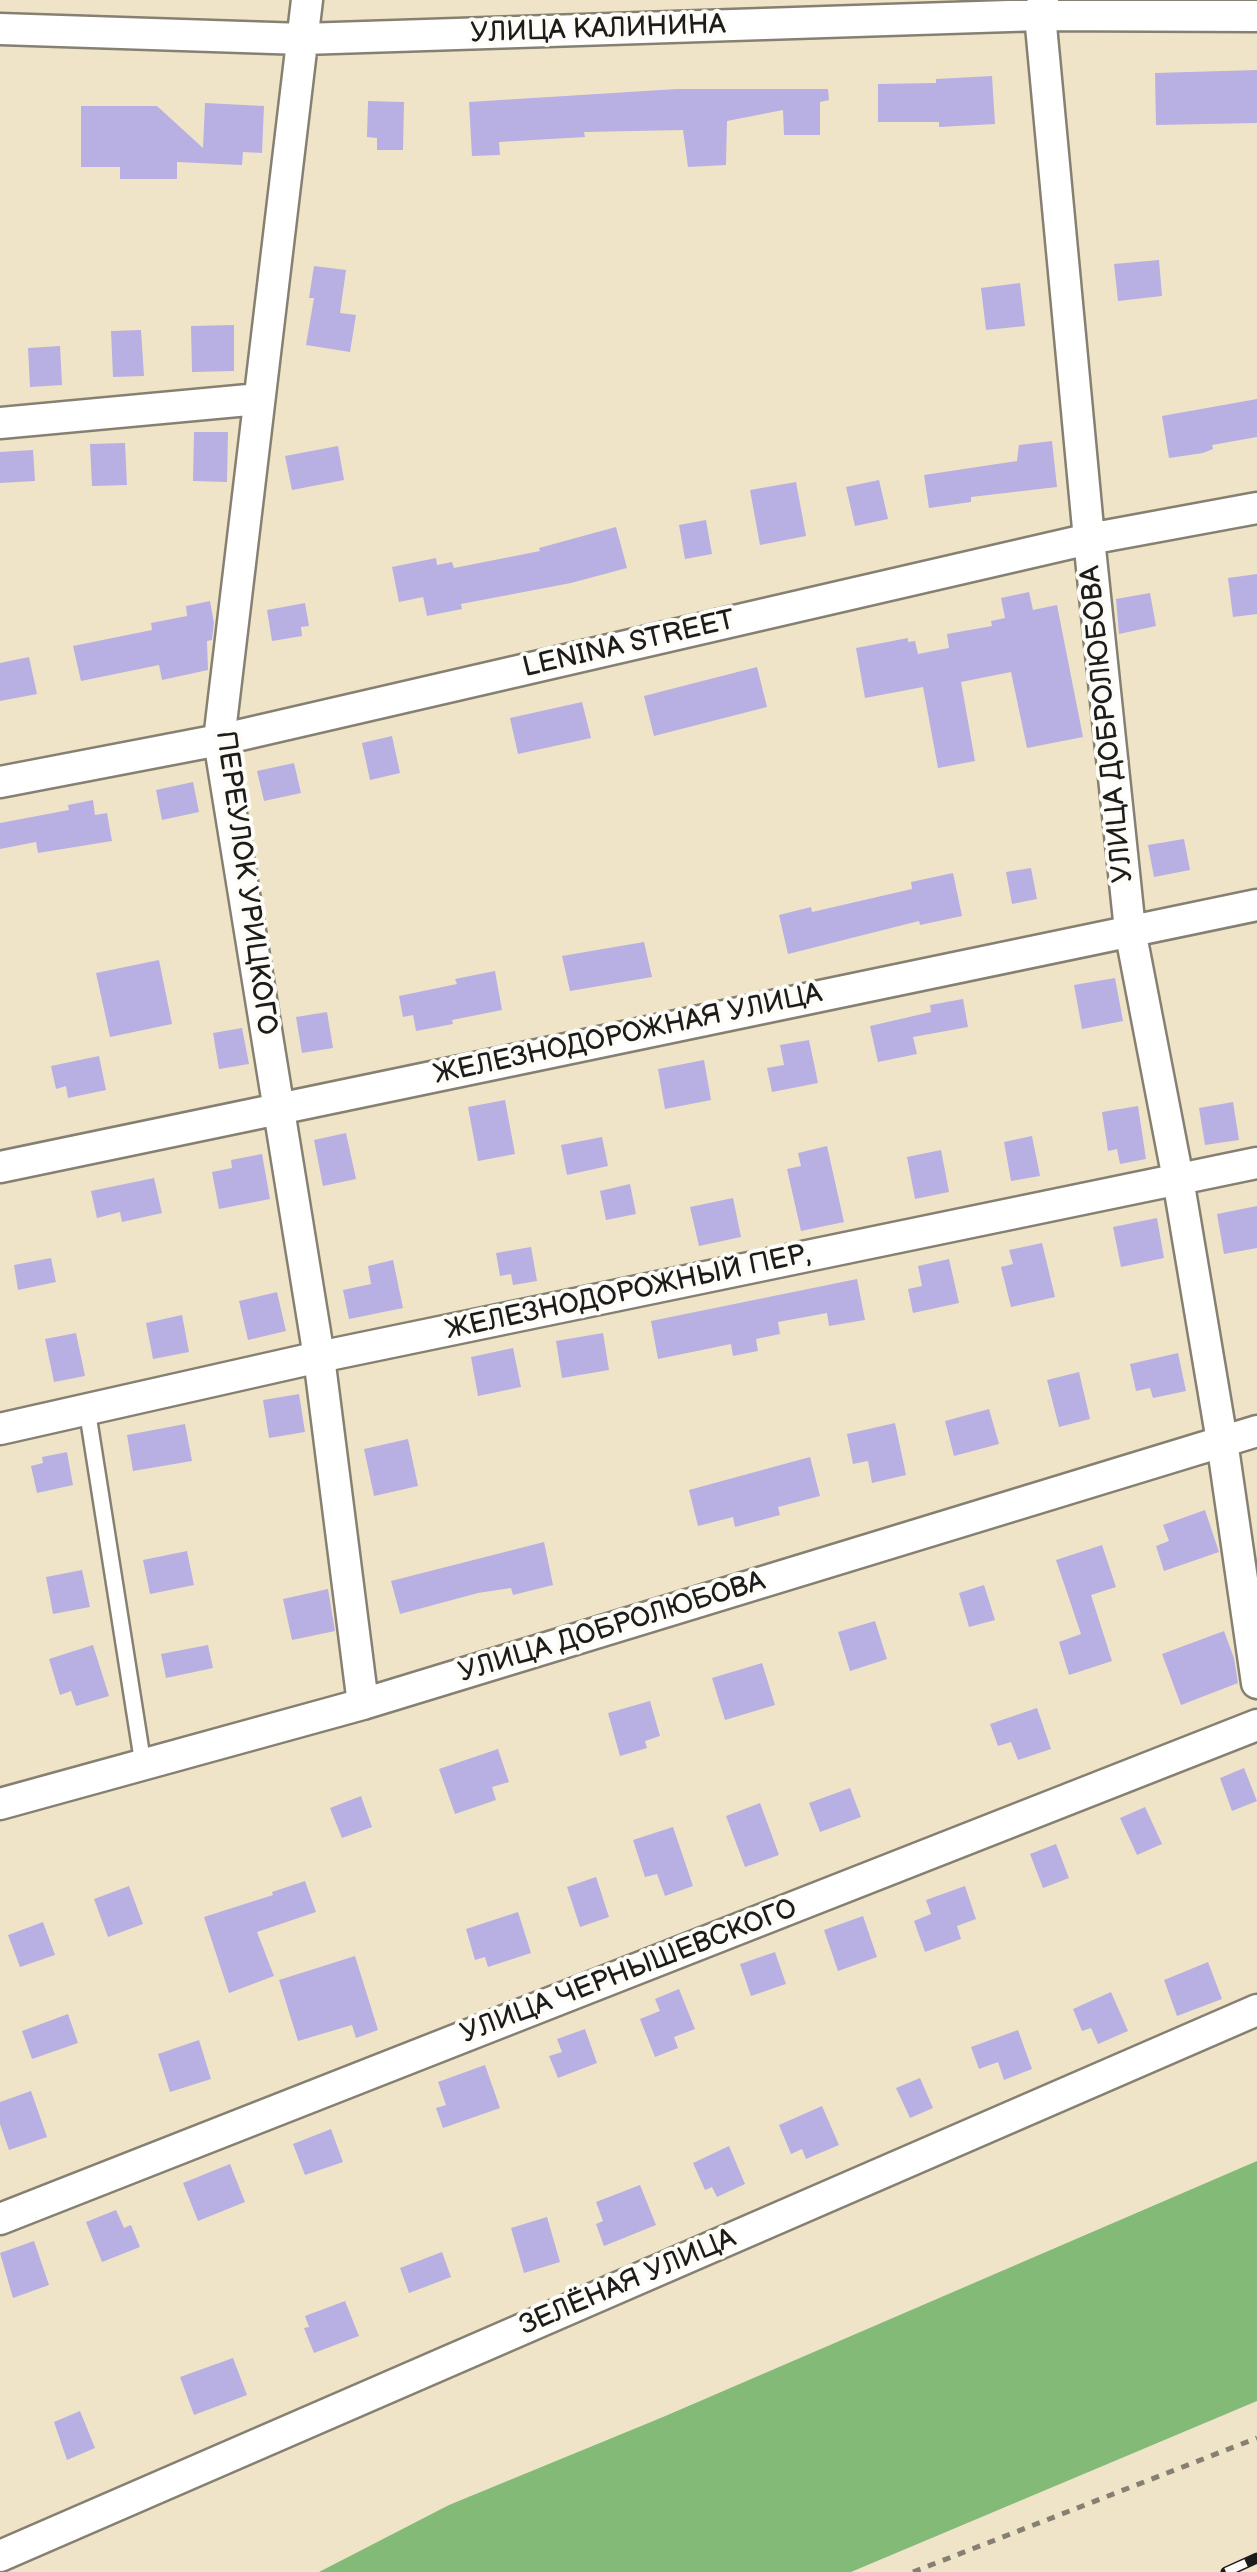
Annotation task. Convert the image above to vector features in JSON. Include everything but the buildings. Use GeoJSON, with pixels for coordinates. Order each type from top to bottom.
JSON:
{"type":"FeatureCollection","features":[{"type":"Feature","properties":{"kind":"street","name":"ПЕРЕУЛОК УРИЦКОГО"},"geometry":{"type":"LineString","coordinates":[[308,0],[219,740],[318,1358],[363,1704]]}},
{"type":"Feature","properties":{"kind":"street","name":"УЛИЦА КАЛИНИНА"},"geometry":{"type":"LineString","coordinates":[[0,29],[302,39],[1042,8],[1257,16]]}},
{"type":"Feature","properties":{"kind":"street","name":"УЛИЦА ДОБРОЛЮБОВА"},"geometry":{"type":"LineString","coordinates":[[1042,8],[1089,539],[1130,930],[1178,1179],[1257,1683]]}},
{"type":"Feature","properties":{"kind":"street"},"geometry":{"type":"LineString","coordinates":[[0,423],[260,399]]}},
{"type":"Feature","properties":{"kind":"street","name":"LENINA STREET"},"geometry":{"type":"LineString","coordinates":[[0,782],[219,740],[1089,539],[1257,508]]}},
{"type":"Feature","properties":{"kind":"street","name":"ЖЕЛЕЗНОДОРОЖНАЯ УЛИЦА"},"geometry":{"type":"LineString","coordinates":[[0,1167],[1257,905]]}},
{"type":"Feature","properties":{"kind":"street","name":"ЖЕЛЕЗНОДОРОЖНЫЙ ПЕР,"},"geometry":{"type":"LineString","coordinates":[[0,1429],[318,1358],[1257,1163]]}},
{"type":"Feature","properties":{"kind":"street","name":"УЛИЦА ДОБРОЛЮБОВА"},"geometry":{"type":"LineString","coordinates":[[0,1804],[363,1704],[1257,1431]]}},
{"type":"Feature","properties":{"kind":"street","name":"УЛИЦА ЧЕРНЫШЕВСКОГО"},"geometry":{"type":"LineString","coordinates":[[0,2219],[1257,1725]]}},
{"type":"Feature","properties":{"kind":"street","name":"ЗЕЛЁНАЯ УЛИЦА"},"geometry":{"type":"LineString","coordinates":[[0,2556],[1257,2010]]}},
{"type":"Feature","properties":{"kind":"lane"},"geometry":{"type":"LineString","coordinates":[[86,1410],[143,1764]]}},
{"type":"Feature","properties":{"kind":"path"},"geometry":{"type":"LineString","coordinates":[[913,2572],[1257,2438]]}},
{"type":"Feature","properties":{"kind":"green space"},"geometry":{"type":"Polygon","coordinates":[[[1257,2161],[1257,2401],[851,2572],[319,2572],[449,2505],[1257,2161]]]}},
{"type":"Feature","properties":{"kind":"railway"},"geometry":{"type":"LineString","coordinates":[[1226,2572],[1257,2558]]}}]}
